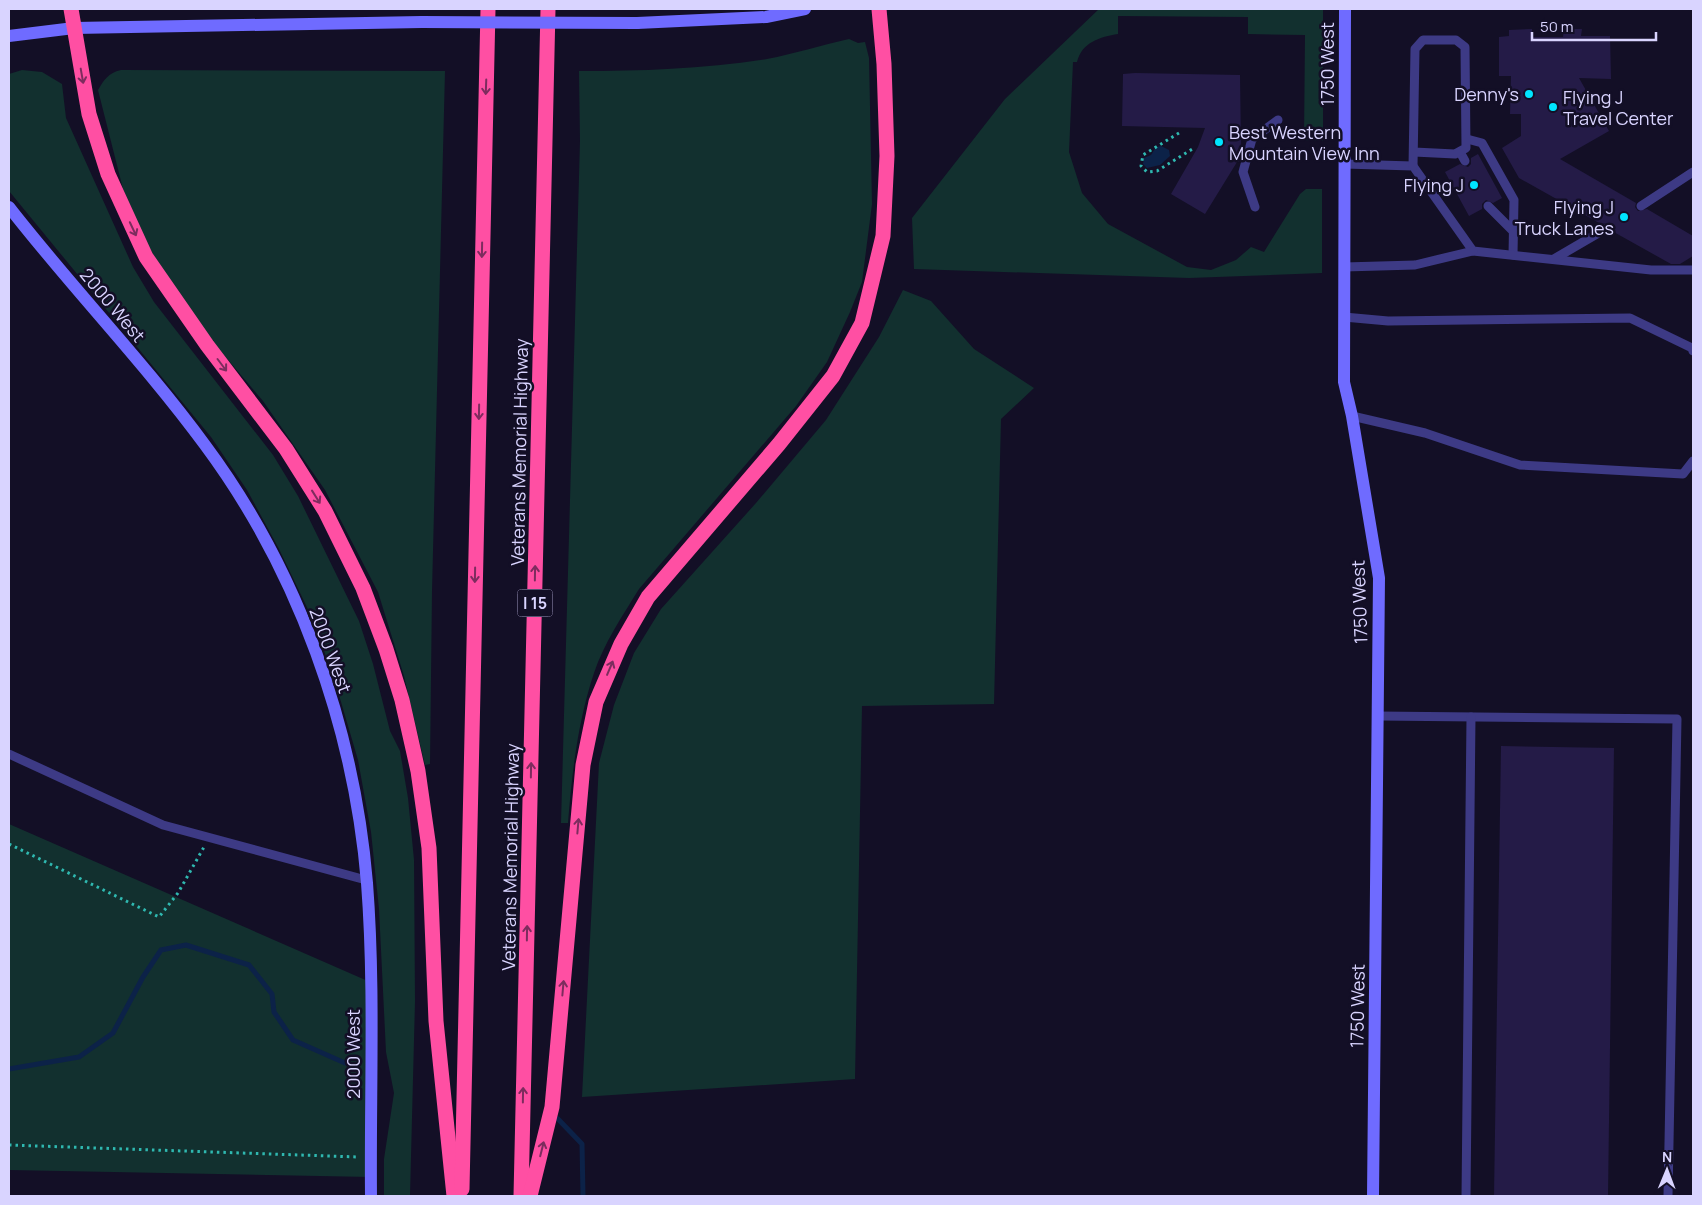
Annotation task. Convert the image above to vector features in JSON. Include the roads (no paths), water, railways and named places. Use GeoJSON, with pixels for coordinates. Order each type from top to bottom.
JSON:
{"type":"FeatureCollection","features":[{"type":"Feature","properties":{"kind":"highway"},"geometry":{"type":"LineString","coordinates":[[71,9],[89,114],[108,174],[146,257],[207,345],[286,449],[326,511],[363,588],[386,649],[402,700],[418,771],[429,848],[436,1021],[454,1196]]}},
{"type":"Feature","properties":{"kind":"highway"},"geometry":{"type":"LineString","coordinates":[[461,1196],[488,9]]}},
{"type":"Feature","properties":{"kind":"highway","name":"Veterans Memorial Highway"},"geometry":{"type":"LineString","coordinates":[[521,1196],[548,9]]}},
{"type":"Feature","properties":{"kind":"highway"},"geometry":{"type":"LineString","coordinates":[[530,1196],[552,1108],[583,765],[596,702],[620,644],[648,597],[779,444],[833,376],[862,323],[883,236],[884,218],[887,156],[884,64],[879,9]]}},
{"type":"Feature","properties":{"kind":"street"},"geometry":{"type":"LineString","coordinates":[[9,36],[74,28],[422,22],[637,23],[766,17],[805,9]]}},
{"type":"Feature","properties":{"kind":"street","name":"1750 West"},"geometry":{"type":"LineString","coordinates":[[1345,9],[1344,382],[1352,416],[1379,578],[1372,1196]]}},
{"type":"Feature","properties":{"kind":"street","name":"2000 West"},"geometry":{"type":"LineString","coordinates":[[9,207],[205,445],[264,537],[307,629],[338,722],[359,820],[366,880],[370,973],[371,1196]]}},
{"type":"Feature","properties":{"kind":"lane"},"geometry":{"type":"LineString","coordinates":[[1414,152],[1455,154],[1466,148],[1465,48],[1456,40],[1423,40],[1415,49],[1413,166],[1473,251]]}},
{"type":"Feature","properties":{"kind":"lane"},"geometry":{"type":"LineString","coordinates":[[1256,207],[1243,172],[1252,139],[1278,120]]}},
{"type":"Feature","properties":{"kind":"lane"},"geometry":{"type":"LineString","coordinates":[[1467,138],[1482,143],[1514,200],[1513,255]]}},
{"type":"Feature","properties":{"kind":"lane"},"geometry":{"type":"LineString","coordinates":[[1460,152],[1465,161]]}},
{"type":"Feature","properties":{"kind":"lane"},"geometry":{"type":"LineString","coordinates":[[1344,164],[1413,166]]}},
{"type":"Feature","properties":{"kind":"lane"},"geometry":{"type":"LineString","coordinates":[[1641,206],[1693,172]]}},
{"type":"Feature","properties":{"kind":"lane"},"geometry":{"type":"LineString","coordinates":[[1488,206],[1514,232]]}},
{"type":"Feature","properties":{"kind":"lane"},"geometry":{"type":"LineString","coordinates":[[1554,259],[1607,228]]}},
{"type":"Feature","properties":{"kind":"lane"},"geometry":{"type":"LineString","coordinates":[[1344,267],[1415,265],[1473,251],[1651,270],[1693,270]]}},
{"type":"Feature","properties":{"kind":"lane"},"geometry":{"type":"LineString","coordinates":[[1344,317],[1388,321],[1630,318],[1692,348],[1693,352]]}},
{"type":"Feature","properties":{"kind":"lane"},"geometry":{"type":"LineString","coordinates":[[1352,416],[1425,433],[1520,466],[1683,474],[1693,461]]}},
{"type":"Feature","properties":{"kind":"lane"},"geometry":{"type":"LineString","coordinates":[[1378,716],[1677,719],[1668,1196]]}},
{"type":"Feature","properties":{"kind":"lane"},"geometry":{"type":"LineString","coordinates":[[1466,1196],[1471,717]]}},
{"type":"Feature","properties":{"kind":"lane"},"geometry":{"type":"LineString","coordinates":[[9,754],[163,825],[366,880]]}},
{"type":"Feature","properties":{"kind":"water"},"geometry":{"type":"Polygon","coordinates":[[[1161,146],[1169,150],[1170,156],[1160,165],[1147,168],[1143,164],[1144,158],[1151,155],[1156,147],[1161,146]]]}},
{"type":"Feature","properties":{"kind":"waterway"},"geometry":{"type":"LineString","coordinates":[[9,1069],[79,1057],[113,1033],[143,977],[161,950],[186,945],[249,965],[272,994],[274,1012],[293,1040],[345,1063]]}},
{"type":"Feature","properties":{"kind":"waterway"},"geometry":{"type":"LineString","coordinates":[[558,1119],[582,1144],[583,1196]]}},
{"type":"Feature","properties":{"kind":"place","name":"Denny's"},"geometry":{"type":"Point","coordinates":[1529,94]}},
{"type":"Feature","properties":{"kind":"place","name":"Flying J Travel Center"},"geometry":{"type":"Point","coordinates":[1553,107]}},
{"type":"Feature","properties":{"kind":"place","name":"Best Western Mountain View Inn"},"geometry":{"type":"Point","coordinates":[1219,142]}},
{"type":"Feature","properties":{"kind":"place","name":"Flying J"},"geometry":{"type":"Point","coordinates":[1474,185]}},
{"type":"Feature","properties":{"kind":"place","name":"Flying J Truck Lanes"},"geometry":{"type":"Point","coordinates":[1624,217]}}]}
